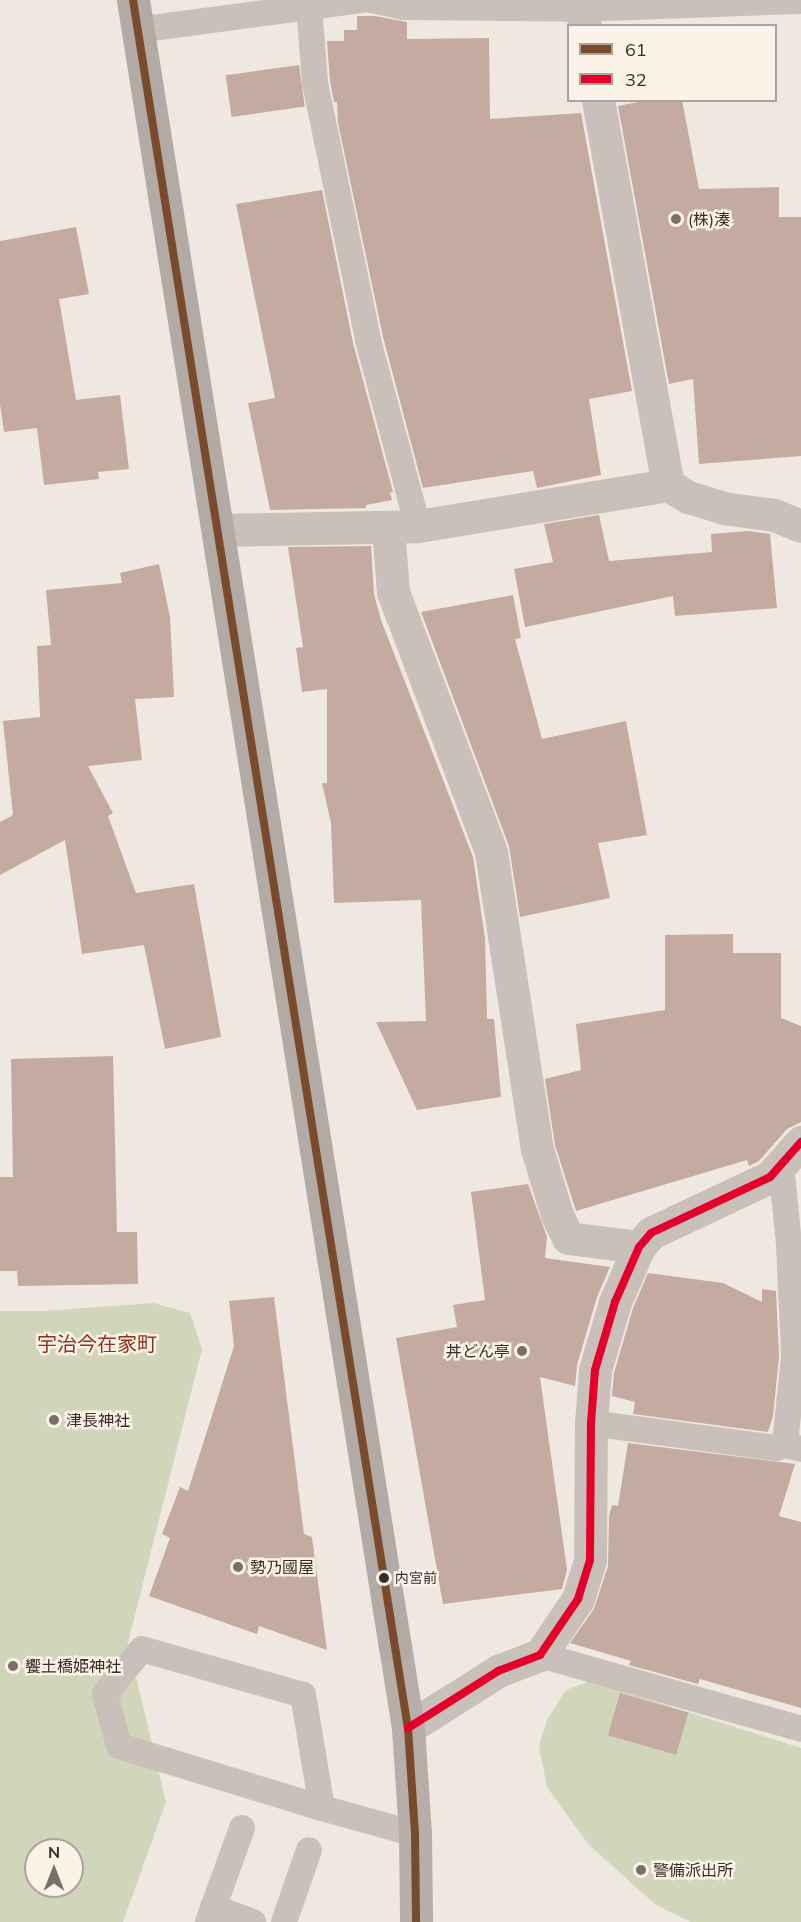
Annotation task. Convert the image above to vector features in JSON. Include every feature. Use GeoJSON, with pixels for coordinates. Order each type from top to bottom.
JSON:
{"type":"FeatureCollection","features":[{"type":"Feature","properties":{"kind":"highway"},"geometry":{"type":"LineString","coordinates":[[135,15],[395,1646]]}},
{"type":"Feature","properties":{"kind":"main road"},"geometry":{"type":"LineString","coordinates":[[395,1646],[408,1728],[415,1834],[416,1922]]}},
{"type":"Feature","properties":{"kind":"street"},"geometry":{"type":"LineString","coordinates":[[598,102],[668,484]]}},
{"type":"Feature","properties":{"kind":"street"},"geometry":{"type":"LineString","coordinates":[[218,530],[403,527],[668,484],[688,497],[723,508],[774,515],[801,526]]}},
{"type":"Feature","properties":{"kind":"street"},"geometry":{"type":"LineString","coordinates":[[403,527],[393,592],[491,852],[537,1149],[558,1215],[568,1238],[639,1247]]}},
{"type":"Feature","properties":{"kind":"street"},"geometry":{"type":"LineString","coordinates":[[408,1728],[498,1671],[540,1655],[578,1599],[590,1560],[591,1423],[595,1370],[615,1302],[639,1247],[651,1233],[770,1177],[791,1153]]}},
{"type":"Feature","properties":{"kind":"lane"},"geometry":{"type":"LineString","coordinates":[[135,15],[309,6],[363,0]]}},
{"type":"Feature","properties":{"kind":"lane"},"geometry":{"type":"LineString","coordinates":[[371,0],[404,7],[583,17],[801,1]]}},
{"type":"Feature","properties":{"kind":"lane"},"geometry":{"type":"LineString","coordinates":[[309,6],[315,83],[403,527]]}},
{"type":"Feature","properties":{"kind":"lane"},"geometry":{"type":"LineString","coordinates":[[591,1423],[776,1448],[793,1447],[794,1356],[789,1244],[791,1153]]}},
{"type":"Feature","properties":{"kind":"lane"},"geometry":{"type":"LineString","coordinates":[[322,1808],[303,1695],[142,1649],[105,1694],[118,1746],[322,1808],[415,1834]]}},
{"type":"Feature","properties":{"kind":"lane"},"geometry":{"type":"LineString","coordinates":[[540,1655],[801,1729]]}},
{"type":"Feature","properties":{"kind":"lane"},"geometry":{"type":"LineString","coordinates":[[242,1828],[210,1914],[253,1922]]}},
{"type":"Feature","properties":{"kind":"lane"},"geometry":{"type":"LineString","coordinates":[[289,1920],[309,1851]]}},
{"type":"Feature","properties":{"kind":"green space"},"geometry":{"type":"Polygon","coordinates":[[[153,1303],[190,1313],[202,1349],[128,1643],[166,1802],[123,1922],[0,1922],[0,1311],[45,1311],[153,1303]]]}},
{"type":"Feature","properties":{"kind":"green space"},"geometry":{"type":"Polygon","coordinates":[[[590,1681],[801,1748],[801,1922],[691,1922],[656,1905],[588,1844],[547,1787],[539,1746],[547,1720],[566,1690],[590,1681]]]}},
{"type":"Feature","properties":{"kind":"building"},"geometry":{"type":"Polygon","coordinates":[[[357,16],[375,16],[407,22],[407,39],[489,38],[490,119],[581,113],[632,391],[589,399],[601,475],[537,488],[533,471],[423,488],[383,337],[338,123],[337,102],[334,102],[330,81],[327,41],[344,41],[344,30],[357,30],[357,16]]]}},
{"type":"Feature","properties":{"kind":"building"},"geometry":{"type":"Polygon","coordinates":[[[299,65],[305,107],[232,117],[226,75],[299,65]]]}},
{"type":"Feature","properties":{"kind":"building","name":"(株)湊"},"geometry":{"type":"Polygon","coordinates":[[[638,102],[682,102],[699,189],[779,187],[779,217],[801,217],[801,456],[699,464],[693,379],[669,384],[618,106],[638,102]]]}},
{"type":"Feature","properties":{"kind":"building"},"geometry":{"type":"Polygon","coordinates":[[[322,190],[353,343],[393,492],[390,493],[392,500],[366,505],[366,508],[270,510],[248,403],[275,398],[236,204],[322,190]]]}},
{"type":"Feature","properties":{"kind":"building"},"geometry":{"type":"Polygon","coordinates":[[[76,227],[89,294],[59,299],[76,400],[120,395],[129,469],[98,472],[99,479],[44,485],[37,428],[4,432],[0,404],[0,241],[76,227]]]}},
{"type":"Feature","properties":{"kind":"building"},"geometry":{"type":"Polygon","coordinates":[[[599,515],[609,561],[712,552],[711,534],[749,531],[770,534],[777,608],[675,616],[673,596],[525,627],[514,569],[553,562],[544,524],[599,515]]]}},
{"type":"Feature","properties":{"kind":"building"},"geometry":{"type":"Polygon","coordinates":[[[371,546],[374,594],[381,620],[473,857],[485,938],[487,1019],[494,1019],[501,1097],[417,1110],[376,1022],[426,1021],[421,900],[334,903],[331,823],[322,783],[327,783],[327,689],[302,692],[296,648],[303,647],[288,547],[371,546]]]}},
{"type":"Feature","properties":{"kind":"building"},"geometry":{"type":"Polygon","coordinates":[[[159,564],[170,617],[174,697],[135,699],[142,760],[88,766],[113,813],[108,816],[136,893],[194,884],[221,1037],[165,1049],[144,945],[82,954],[65,840],[0,875],[0,822],[13,815],[3,721],[40,717],[37,646],[51,645],[46,590],[122,583],[120,573],[159,564]]]}},
{"type":"Feature","properties":{"kind":"building"},"geometry":{"type":"Polygon","coordinates":[[[513,595],[521,638],[515,639],[542,739],[626,721],[647,835],[598,843],[610,898],[520,917],[509,846],[421,612],[513,595]]]}},
{"type":"Feature","properties":{"kind":"building"},"geometry":{"type":"Polygon","coordinates":[[[733,934],[733,953],[781,953],[781,1018],[801,1026],[801,1122],[787,1129],[759,1161],[749,1166],[747,1160],[576,1211],[555,1145],[545,1079],[581,1070],[576,1024],[665,1010],[665,935],[733,934]]]}},
{"type":"Feature","properties":{"kind":"building"},"geometry":{"type":"Polygon","coordinates":[[[113,1056],[117,1232],[137,1232],[138,1284],[18,1286],[17,1271],[0,1271],[0,1177],[13,1177],[11,1059],[113,1056]]]}},
{"type":"Feature","properties":{"kind":"building"},"geometry":{"type":"Polygon","coordinates":[[[528,1184],[547,1237],[545,1258],[610,1267],[597,1297],[577,1365],[575,1386],[540,1377],[567,1570],[562,1589],[443,1604],[396,1338],[457,1327],[453,1305],[485,1300],[471,1192],[528,1184]]]}},
{"type":"Feature","properties":{"kind":"building"},"geometry":{"type":"Polygon","coordinates":[[[648,1273],[723,1283],[762,1302],[762,1289],[776,1291],[779,1356],[773,1416],[768,1432],[633,1414],[635,1402],[612,1396],[614,1373],[633,1308],[648,1273]]]}},
{"type":"Feature","properties":{"kind":"building"},"geometry":{"type":"Polygon","coordinates":[[[274,1297],[304,1534],[312,1537],[327,1650],[259,1626],[257,1634],[149,1596],[170,1538],[162,1534],[180,1487],[188,1491],[234,1346],[229,1301],[274,1297]]]}},
{"type":"Feature","properties":{"kind":"building"},"geometry":{"type":"Polygon","coordinates":[[[628,1443],[795,1464],[779,1516],[801,1522],[801,1708],[700,1679],[698,1684],[629,1665],[631,1661],[570,1643],[594,1609],[608,1566],[609,1516],[612,1505],[618,1506],[628,1443]]]}},
{"type":"Feature","properties":{"kind":"building"},"geometry":{"type":"Polygon","coordinates":[[[620,1693],[688,1713],[676,1755],[608,1735],[620,1693]]]}},
{"type":"Feature","properties":{"kind":"transit line","name":"61"},"geometry":{"type":"LineString","coordinates":[[133,0],[408,1728],[415,1834],[416,1922]]}},
{"type":"Feature","properties":{"kind":"transit line","name":"32"},"geometry":{"type":"LineString","coordinates":[[408,1728],[498,1671],[540,1655],[578,1599],[590,1560],[591,1423],[595,1370],[615,1302],[639,1247],[651,1233],[770,1177],[801,1142]]}},
{"type":"Feature","properties":{"kind":"place","name":"(株)湊"},"geometry":{"type":"Point","coordinates":[676,219]}},
{"type":"Feature","properties":{"kind":"place","name":"丼どん亭"},"geometry":{"type":"Point","coordinates":[522,1351]}},
{"type":"Feature","properties":{"kind":"place","name":"津長神社"},"geometry":{"type":"Point","coordinates":[54,1420]}},
{"type":"Feature","properties":{"kind":"place","name":"勢乃國屋"},"geometry":{"type":"Point","coordinates":[238,1567]}},
{"type":"Feature","properties":{"kind":"place","name":"内宮前"},"geometry":{"type":"Point","coordinates":[384,1578]}},
{"type":"Feature","properties":{"kind":"place","name":"饗土橋姫神社"},"geometry":{"type":"Point","coordinates":[13,1666]}},
{"type":"Feature","properties":{"kind":"place","name":"警備派出所"},"geometry":{"type":"Point","coordinates":[641,1870]}},
{"type":"Feature","properties":{"kind":"district","name":"宇治今在家町"},"geometry":{"type":"Point","coordinates":[97,1343]}}]}
